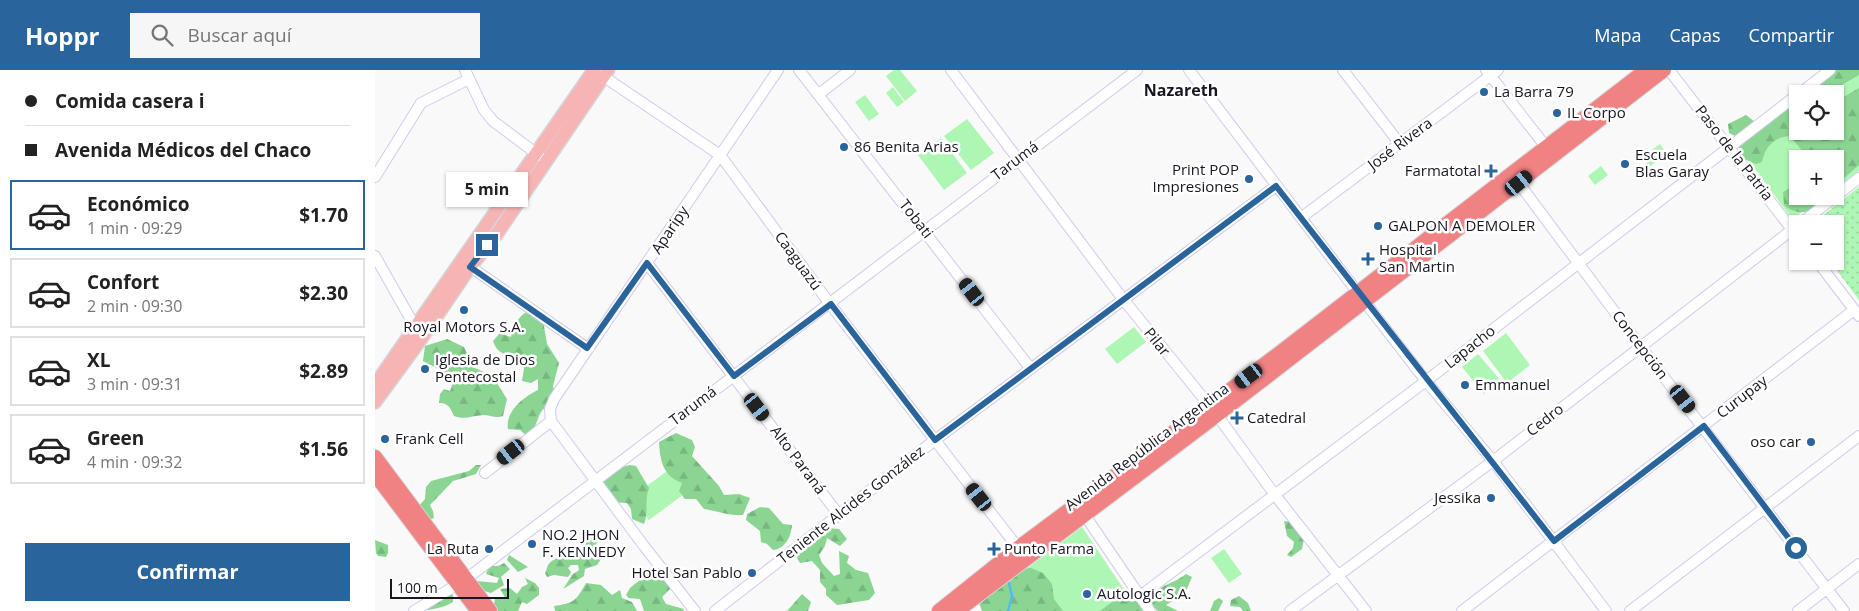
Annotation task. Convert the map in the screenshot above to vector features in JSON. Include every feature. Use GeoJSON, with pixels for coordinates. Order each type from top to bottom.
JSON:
{"type":"FeatureCollection","features":[{"type":"Feature","properties":{"kind":"highway","name":"Avenida República Argentina"},"geometry":{"type":"LineString","coordinates":[[939,611],[1022,553],[1213,410],[1515,178],[1646,70]]}},
{"type":"Feature","properties":{"kind":"highway","name":"Avenida República Argentina"},"geometry":{"type":"LineString","coordinates":[[1549,151],[1664,70]]}},
{"type":"Feature","properties":{"kind":"highway","name":"Avenida República Argentina"},"geometry":{"type":"LineString","coordinates":[[957,611],[1022,553],[1085,514],[1213,410]]}},
{"type":"Feature","properties":{"kind":"highway"},"geometry":{"type":"LineString","coordinates":[[375,457],[462,581],[478,611]]}},
{"type":"Feature","properties":{"kind":"highway"},"geometry":{"type":"LineString","coordinates":[[375,474],[462,581],[491,611]]}},
{"type":"Feature","properties":{"kind":"main road"},"geometry":{"type":"LineString","coordinates":[[375,402],[421,339],[466,264],[600,72]]}},
{"type":"Feature","properties":{"kind":"main road"},"geometry":{"type":"LineString","coordinates":[[375,385],[415,325],[466,264]]}},
{"type":"Feature","properties":{"kind":"street","name":"Aparipy"},"geometry":{"type":"LineString","coordinates":[[551,421],[551,409],[554,399],[778,70]]}},
{"type":"Feature","properties":{"kind":"street","name":"Tobati"},"geometry":{"type":"LineString","coordinates":[[799,70],[1031,369]]}},
{"type":"Feature","properties":{"kind":"street"},"geometry":{"type":"LineString","coordinates":[[819,94],[850,70]]}},
{"type":"Feature","properties":{"kind":"street","name":"Pilar"},"geometry":{"type":"LineString","coordinates":[[951,70],[1123,299],[1213,410],[1275,495],[1366,611]]}},
{"type":"Feature","properties":{"kind":"street","name":"Tarumá"},"geometry":{"type":"LineString","coordinates":[[414,611],[462,581],[831,304],[1018,159],[1137,70]]}},
{"type":"Feature","properties":{"kind":"street"},"geometry":{"type":"LineString","coordinates":[[1189,70],[1426,381],[1493,460],[1606,611]]}},
{"type":"Feature","properties":{"kind":"street"},"geometry":{"type":"LineString","coordinates":[[1343,70],[1401,144]]}},
{"type":"Feature","properties":{"kind":"street","name":"Paso de la Patria"},"geometry":{"type":"LineString","coordinates":[[1669,70],[1789,219]]}},
{"type":"Feature","properties":{"kind":"street","name":"Lapacho"},"geometry":{"type":"LineString","coordinates":[[1810,85],[1831,70]]}},
{"type":"Feature","properties":{"kind":"street","name":"Caaguazú"},"geometry":{"type":"LineString","coordinates":[[600,72],[720,154],[831,304],[1022,553]]}},
{"type":"Feature","properties":{"kind":"street"},"geometry":{"type":"LineString","coordinates":[[1491,72],[1549,151]]}},
{"type":"Feature","properties":{"kind":"street","name":"José Rivera"},"geometry":{"type":"LineString","coordinates":[[1302,217],[1401,144],[1491,72]]}},
{"type":"Feature","properties":{"kind":"street"},"geometry":{"type":"LineString","coordinates":[[375,177],[421,103],[467,74],[484,110],[493,121],[541,157]]}},
{"type":"Feature","properties":{"kind":"street","name":"Lapacho"},"geometry":{"type":"LineString","coordinates":[[1140,596],[1426,381],[1789,101]]}},
{"type":"Feature","properties":{"kind":"street","name":"Concepción"},"geometry":{"type":"LineString","coordinates":[[1515,178],[1640,346],[1704,426],[1844,611]]}},
{"type":"Feature","properties":{"kind":"street","name":"Cedro"},"geometry":{"type":"LineString","coordinates":[[1814,215],[1859,178]]}},
{"type":"Feature","properties":{"kind":"street","name":"Teniente Alcides González"},"geometry":{"type":"LineString","coordinates":[[715,611],[935,440],[1276,186]]}},
{"type":"Feature","properties":{"kind":"street","name":"Cedro"},"geometry":{"type":"LineString","coordinates":[[1290,611],[1493,460],[1640,346],[1789,235]]}},
{"type":"Feature","properties":{"kind":"street"},"geometry":{"type":"LineString","coordinates":[[375,256],[415,325],[421,339]]}},
{"type":"Feature","properties":{"kind":"street","name":"Alto Paraná"},"geometry":{"type":"LineString","coordinates":[[647,263],[839,515]]}},
{"type":"Feature","properties":{"kind":"street"},"geometry":{"type":"LineString","coordinates":[[466,264],[587,348]]}},
{"type":"Feature","properties":{"kind":"street"},"geometry":{"type":"LineString","coordinates":[[1824,270],[1856,313]]}},
{"type":"Feature","properties":{"kind":"street","name":"Curupay"},"geometry":{"type":"LineString","coordinates":[[1462,611],[1704,426],[1856,313]]}},
{"type":"Feature","properties":{"kind":"street"},"geometry":{"type":"LineString","coordinates":[[485,473],[551,421],[695,611]]}},
{"type":"Feature","properties":{"kind":"street"},"geometry":{"type":"LineString","coordinates":[[1630,611],[1859,436]]}},
{"type":"Feature","properties":{"kind":"street"},"geometry":{"type":"LineString","coordinates":[[1085,514],[1150,611]]}},
{"type":"Feature","properties":{"kind":"street"},"geometry":{"type":"LineString","coordinates":[[1798,611],[1859,564]]}},
{"type":"Feature","properties":{"kind":"green space"},"geometry":{"type":"Polygon","coordinates":[[[894,70],[900,70],[917,91],[905,101],[886,76],[894,70]]]}},
{"type":"Feature","properties":{"kind":"green space"},"geometry":{"type":"Polygon","coordinates":[[[1833,70],[1859,70],[1859,75],[1842,85],[1811,85],[1833,70]]]}},
{"type":"Feature","properties":{"kind":"green space"},"geometry":{"type":"Polygon","coordinates":[[[1859,70],[1859,171],[1844,182],[1844,150],[1789,150],[1789,205],[1811,205],[1798,215],[1789,215],[1739,147],[1789,106],[1789,140],[1844,140],[1844,85],[1826,85],[1859,70]]]}},
{"type":"Feature","properties":{"kind":"green space"},"geometry":{"type":"Polygon","coordinates":[[[893,87],[904,102],[897,107],[886,93],[893,87]]]}},
{"type":"Feature","properties":{"kind":"green space"},"geometry":{"type":"Polygon","coordinates":[[[1859,88],[1859,165],[1844,178],[1844,150],[1802,150],[1793,140],[1844,140],[1844,97],[1859,88]]]}},
{"type":"Feature","properties":{"kind":"green space"},"geometry":{"type":"Polygon","coordinates":[[[865,95],[879,114],[869,121],[855,102],[865,95]]]}},
{"type":"Feature","properties":{"kind":"green space"},"geometry":{"type":"Polygon","coordinates":[[[1789,105],[1789,136],[1779,138],[1771,144],[1765,152],[1762,162],[1756,164],[1744,159],[1739,147],[1743,141],[1753,131],[1777,117],[1789,105]]]}},
{"type":"Feature","properties":{"kind":"green space"},"geometry":{"type":"Polygon","coordinates":[[[1746,115],[1755,122],[1737,137],[1729,133],[1728,124],[1746,115]]]}},
{"type":"Feature","properties":{"kind":"green space"},"geometry":{"type":"Polygon","coordinates":[[[967,119],[994,153],[971,170],[944,136],[967,119]]]}},
{"type":"Feature","properties":{"kind":"green space"},"geometry":{"type":"Polygon","coordinates":[[[941,138],[967,173],[944,190],[918,155],[941,138]]]}},
{"type":"Feature","properties":{"kind":"green space"},"geometry":{"type":"Polygon","coordinates":[[[1660,144],[1667,154],[1649,167],[1642,157],[1660,144]]]}},
{"type":"Feature","properties":{"kind":"green space"},"geometry":{"type":"Polygon","coordinates":[[[1601,166],[1608,175],[1595,185],[1588,176],[1601,166]]]}},
{"type":"Feature","properties":{"kind":"green space"},"geometry":{"type":"Polygon","coordinates":[[[1859,187],[1859,300],[1837,270],[1844,270],[1844,215],[1823,215],[1836,205],[1844,205],[1844,199],[1859,187]]]}},
{"type":"Feature","properties":{"kind":"green space"},"geometry":{"type":"Polygon","coordinates":[[[1789,189],[1789,205],[1822,206],[1803,212],[1793,211],[1784,205],[1783,192],[1789,189]]]}},
{"type":"Feature","properties":{"kind":"green space"},"geometry":{"type":"Polygon","coordinates":[[[529,310],[543,320],[547,344],[559,363],[553,386],[557,400],[544,408],[528,437],[520,430],[508,429],[509,417],[521,401],[538,390],[538,379],[531,383],[522,381],[525,362],[522,356],[504,354],[498,350],[493,341],[500,333],[511,337],[517,321],[529,310]]]}},
{"type":"Feature","properties":{"kind":"green space"},"geometry":{"type":"Polygon","coordinates":[[[1134,327],[1146,342],[1117,364],[1105,349],[1134,327]]]}},
{"type":"Feature","properties":{"kind":"green space"},"geometry":{"type":"Polygon","coordinates":[[[1506,333],[1530,365],[1507,383],[1483,351],[1506,333]]]}},
{"type":"Feature","properties":{"kind":"green space"},"geometry":{"type":"Polygon","coordinates":[[[447,339],[464,347],[468,356],[468,365],[488,374],[495,380],[507,399],[503,416],[458,417],[454,416],[447,405],[439,403],[440,394],[444,389],[450,391],[454,380],[450,375],[423,361],[425,346],[447,339]]]}},
{"type":"Feature","properties":{"kind":"green space"},"geometry":{"type":"Polygon","coordinates":[[[1478,354],[1501,381],[1484,394],[1462,367],[1478,354]]]}},
{"type":"Feature","properties":{"kind":"green space"},"geometry":{"type":"Polygon","coordinates":[[[676,433],[692,440],[695,447],[692,456],[719,486],[724,495],[739,494],[750,498],[743,515],[704,509],[696,499],[685,499],[679,491],[682,483],[667,472],[660,455],[659,442],[676,433]]]}},
{"type":"Feature","properties":{"kind":"green space"},"geometry":{"type":"Polygon","coordinates":[[[476,465],[481,465],[476,474],[453,481],[430,505],[434,518],[428,520],[417,508],[425,499],[426,487],[431,481],[469,471],[476,465]]]}},
{"type":"Feature","properties":{"kind":"green space"},"geometry":{"type":"Polygon","coordinates":[[[636,466],[649,488],[644,524],[632,519],[631,509],[627,503],[611,502],[603,489],[602,478],[622,467],[636,466]]]}},
{"type":"Feature","properties":{"kind":"green space"},"geometry":{"type":"Polygon","coordinates":[[[674,466],[691,489],[649,520],[632,497],[674,466]]]}},
{"type":"Feature","properties":{"kind":"green space"},"geometry":{"type":"Polygon","coordinates":[[[760,507],[769,508],[783,524],[792,525],[787,542],[777,549],[773,550],[767,544],[761,542],[760,531],[746,520],[747,514],[760,507]]]}},
{"type":"Feature","properties":{"kind":"green space"},"geometry":{"type":"Polygon","coordinates":[[[1284,521],[1292,522],[1297,532],[1304,539],[1302,549],[1291,557],[1287,555],[1293,548],[1294,542],[1287,536],[1284,521]]]}},
{"type":"Feature","properties":{"kind":"green space"},"geometry":{"type":"Polygon","coordinates":[[[1082,527],[1127,594],[1106,611],[987,611],[981,603],[1082,527]]]}},
{"type":"Feature","properties":{"kind":"green space"},"geometry":{"type":"Polygon","coordinates":[[[828,528],[839,529],[847,539],[840,546],[827,538],[825,546],[819,555],[822,563],[834,576],[840,574],[839,551],[849,556],[847,563],[856,570],[868,573],[875,593],[869,600],[837,605],[826,595],[826,589],[820,582],[820,570],[812,561],[800,563],[797,558],[799,553],[816,541],[816,533],[822,532],[826,536],[828,528]]]}},
{"type":"Feature","properties":{"kind":"green space"},"geometry":{"type":"Polygon","coordinates":[[[592,537],[597,542],[594,549],[601,559],[597,565],[585,569],[584,576],[563,589],[573,574],[579,570],[578,565],[571,565],[568,568],[571,572],[568,577],[554,575],[547,577],[545,573],[548,565],[554,560],[569,556],[582,559],[586,557],[585,541],[592,537]]]}},
{"type":"Feature","properties":{"kind":"green space"},"geometry":{"type":"Polygon","coordinates":[[[375,540],[388,545],[386,557],[378,556],[376,553],[375,540]]]}},
{"type":"Feature","properties":{"kind":"green space"},"geometry":{"type":"Polygon","coordinates":[[[1224,549],[1242,574],[1229,583],[1211,558],[1224,549]]]}},
{"type":"Feature","properties":{"kind":"green space"},"geometry":{"type":"Polygon","coordinates":[[[509,555],[528,567],[518,572],[507,560],[509,555]]]}},
{"type":"Feature","properties":{"kind":"green space"},"geometry":{"type":"Polygon","coordinates":[[[504,563],[510,569],[501,577],[504,585],[491,593],[481,590],[476,584],[477,581],[497,583],[499,578],[486,574],[489,566],[498,566],[504,563]]]}},
{"type":"Feature","properties":{"kind":"green space"},"geometry":{"type":"Polygon","coordinates":[[[1031,568],[1043,573],[1052,584],[1054,599],[1063,611],[982,611],[979,603],[1018,569],[1031,568]]]}},
{"type":"Feature","properties":{"kind":"green space"},"geometry":{"type":"Polygon","coordinates":[[[650,572],[661,577],[671,588],[662,597],[666,604],[684,609],[683,611],[644,611],[640,599],[629,598],[626,595],[630,588],[650,572]]]}},
{"type":"Feature","properties":{"kind":"green space"},"geometry":{"type":"Polygon","coordinates":[[[1186,574],[1192,577],[1185,593],[1166,605],[1178,611],[1158,611],[1151,605],[1149,611],[1100,611],[1125,592],[1135,590],[1151,604],[1158,591],[1186,574]]]}},
{"type":"Feature","properties":{"kind":"green space"},"geometry":{"type":"Polygon","coordinates":[[[525,578],[535,583],[539,588],[539,595],[527,604],[522,602],[518,611],[496,611],[494,606],[495,598],[506,599],[500,589],[510,588],[517,594],[522,587],[528,584],[525,578]]]}},
{"type":"Feature","properties":{"kind":"green space"},"geometry":{"type":"Polygon","coordinates":[[[586,583],[601,585],[612,595],[620,590],[622,598],[632,602],[637,611],[555,611],[554,606],[566,604],[574,600],[586,583]]]}},
{"type":"Feature","properties":{"kind":"green space"},"geometry":{"type":"Polygon","coordinates":[[[447,594],[453,595],[453,602],[435,609],[415,611],[447,594]]]}},
{"type":"Feature","properties":{"kind":"green space"},"geometry":{"type":"Polygon","coordinates":[[[802,594],[811,602],[808,611],[787,611],[802,594]]]}},
{"type":"Feature","properties":{"kind":"green space"},"geometry":{"type":"Polygon","coordinates":[[[1239,596],[1248,603],[1251,611],[1243,611],[1240,607],[1230,606],[1231,600],[1239,596]]]}},
{"type":"Feature","properties":{"kind":"green space"},"geometry":{"type":"Polygon","coordinates":[[[1219,598],[1223,601],[1218,611],[1210,611],[1214,601],[1219,598]]]}},
{"type":"Feature","properties":{"kind":"waterway"},"geometry":{"type":"LineString","coordinates":[[1008,611],[1012,596],[1009,583]]}},
{"type":"Feature","properties":{"kind":"place","name":"La Barra 79"},"geometry":{"type":"Point","coordinates":[1484,92]}},
{"type":"Feature","properties":{"kind":"place","name":"IL Corpo"},"geometry":{"type":"Point","coordinates":[1557,113]}},
{"type":"Feature","properties":{"kind":"place","name":"86 Benita Arias"},"geometry":{"type":"Point","coordinates":[844,147]}},
{"type":"Feature","properties":{"kind":"place","name":"Escuela Blas Garay"},"geometry":{"type":"Point","coordinates":[1625,164]}},
{"type":"Feature","properties":{"kind":"place","name":"Farmatotal"},"geometry":{"type":"Point","coordinates":[1491,171]}},
{"type":"Feature","properties":{"kind":"place","name":"Print POP Impresiones"},"geometry":{"type":"Point","coordinates":[1249,179]}},
{"type":"Feature","properties":{"kind":"place","name":"GALPON A DEMOLER"},"geometry":{"type":"Point","coordinates":[1378,226]}},
{"type":"Feature","properties":{"kind":"place","name":"Hospital San Martin"},"geometry":{"type":"Point","coordinates":[1368,259]}},
{"type":"Feature","properties":{"kind":"place","name":"Royal Motors S.A."},"geometry":{"type":"Point","coordinates":[464,310]}},
{"type":"Feature","properties":{"kind":"place","name":"Iglesia de Dios Pentecostal"},"geometry":{"type":"Point","coordinates":[425,369]}},
{"type":"Feature","properties":{"kind":"place","name":"Emmanuel"},"geometry":{"type":"Point","coordinates":[1465,385]}},
{"type":"Feature","properties":{"kind":"place","name":"Catedral"},"geometry":{"type":"Point","coordinates":[1237,418]}},
{"type":"Feature","properties":{"kind":"place","name":"Frank Cell"},"geometry":{"type":"Point","coordinates":[385,439]}},
{"type":"Feature","properties":{"kind":"place","name":"oso car"},"geometry":{"type":"Point","coordinates":[1811,442]}},
{"type":"Feature","properties":{"kind":"place","name":"Jessika"},"geometry":{"type":"Point","coordinates":[1491,498]}},
{"type":"Feature","properties":{"kind":"place","name":"NO.2 JHON F. KENNEDY"},"geometry":{"type":"Point","coordinates":[532,544]}},
{"type":"Feature","properties":{"kind":"place","name":"La Ruta"},"geometry":{"type":"Point","coordinates":[489,549]}},
{"type":"Feature","properties":{"kind":"place","name":"Punto Farma"},"geometry":{"type":"Point","coordinates":[994,549]}},
{"type":"Feature","properties":{"kind":"place","name":"Hotel San Pablo"},"geometry":{"type":"Point","coordinates":[752,573]}},
{"type":"Feature","properties":{"kind":"place","name":"Autologic S.A."},"geometry":{"type":"Point","coordinates":[1087,594]}},
{"type":"Feature","properties":{"kind":"district","name":"Nazareth"},"geometry":{"type":"Point","coordinates":[1181,90]}},
{"type":"Feature","properties":{"kind":"route"},"geometry":{"type":"LineString","coordinates":[[487,245],[470,267],[587,348],[647,263],[734,376],[831,304],[935,440],[1276,186],[1302,217],[1426,381],[1493,460],[1554,541],[1704,426],[1796,548]]}}]}
